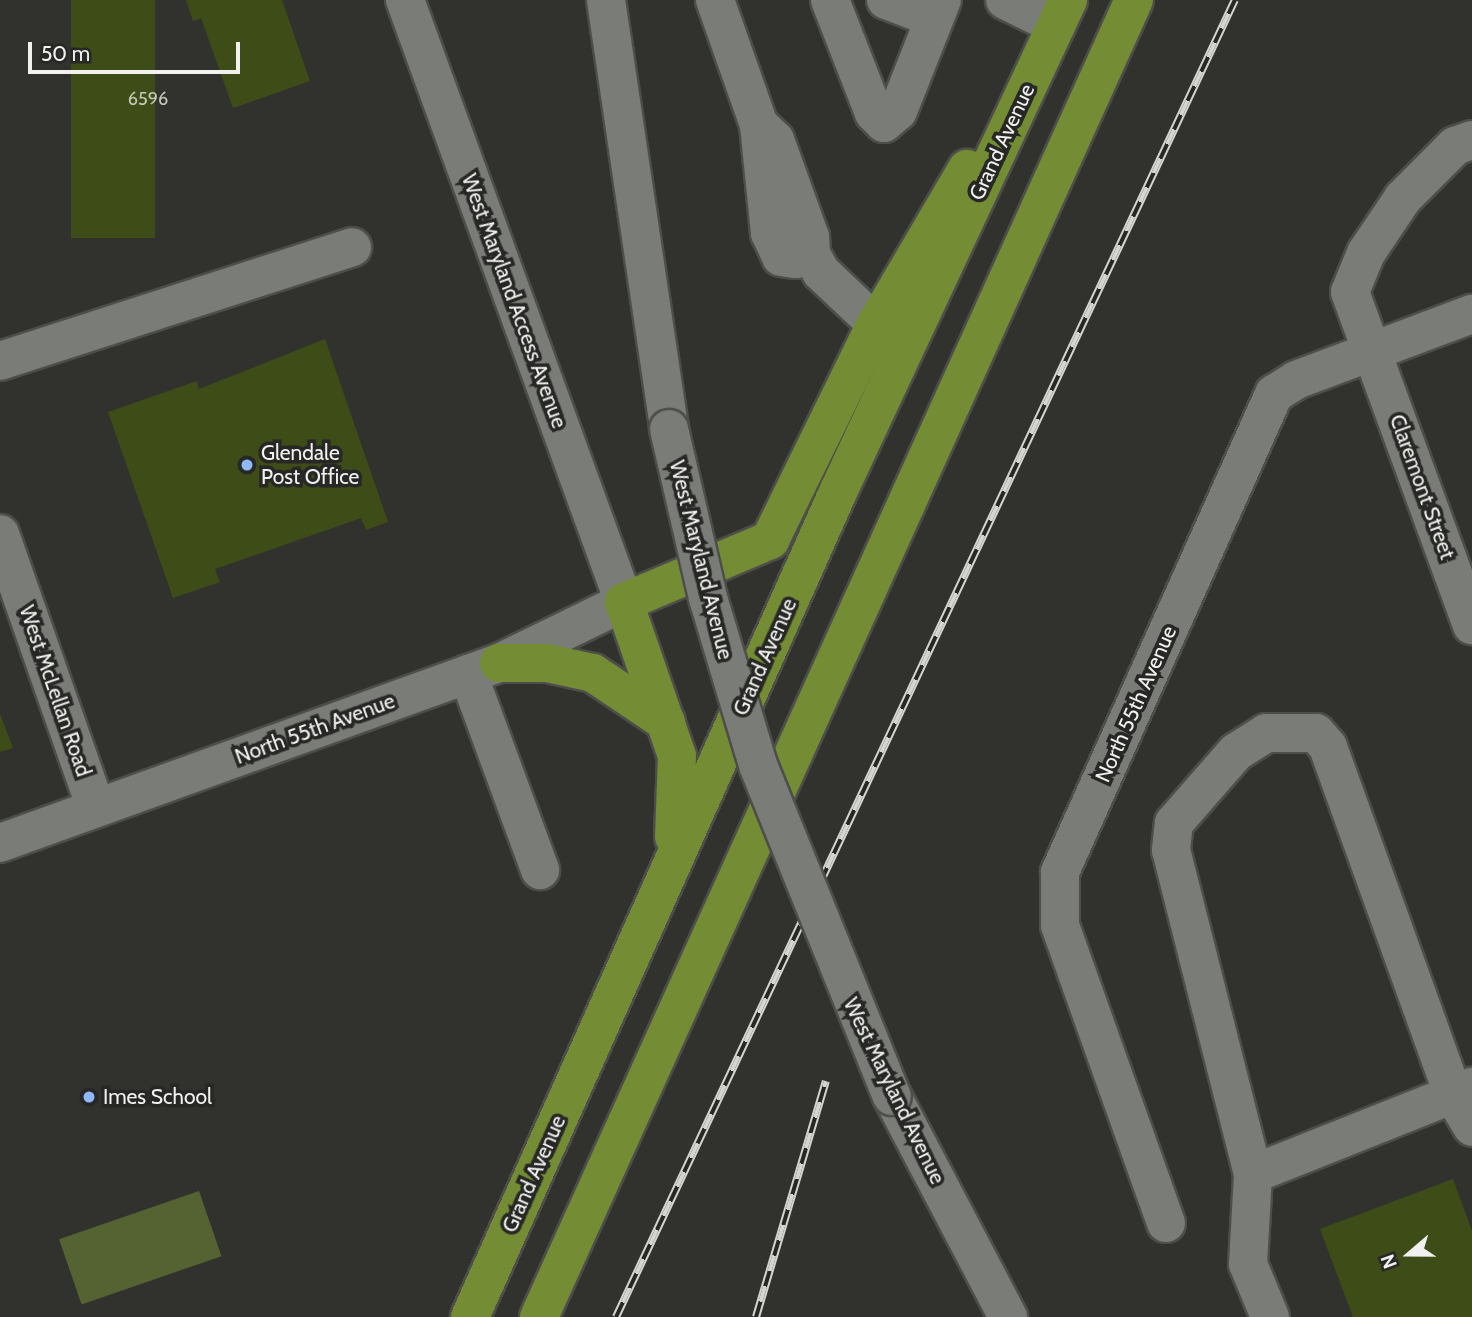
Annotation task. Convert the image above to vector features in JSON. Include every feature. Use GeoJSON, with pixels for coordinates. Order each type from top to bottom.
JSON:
{"type":"FeatureCollection","features":[{"type":"Feature","properties":{"kind":"highway"},"geometry":{"type":"LineString","coordinates":[[539,1317],[1134,0]]}},
{"type":"Feature","properties":{"kind":"highway"},"geometry":{"type":"LineString","coordinates":[[664,887],[680,793],[666,722],[624,602],[770,540],[876,324],[1062,13]]}},
{"type":"Feature","properties":{"kind":"highway","name":"Grand Avenue"},"geometry":{"type":"LineString","coordinates":[[470,1317],[838,492],[1062,13]]}},
{"type":"Feature","properties":{"kind":"highway"},"geometry":{"type":"LineString","coordinates":[[484,669],[547,663],[593,673],[666,722]]}},
{"type":"Feature","properties":{"kind":"street","name":"West Maryland Access Avenue"},"geometry":{"type":"LineString","coordinates":[[405,0],[624,602]]}},
{"type":"Feature","properties":{"kind":"street","name":"West Maryland Avenue"},"geometry":{"type":"LineString","coordinates":[[606,0],[681,494],[758,765],[892,1097],[1008,1317]]}},
{"type":"Feature","properties":{"kind":"street"},"geometry":{"type":"LineString","coordinates":[[715,0],[759,125],[763,204],[774,247],[781,257],[811,254],[821,272],[876,324]]}},
{"type":"Feature","properties":{"kind":"street"},"geometry":{"type":"LineString","coordinates":[[830,0],[873,113],[884,123],[898,111],[938,9],[886,0]]}},
{"type":"Feature","properties":{"kind":"street"},"geometry":{"type":"LineString","coordinates":[[1005,0],[1062,13]]}},
{"type":"Feature","properties":{"kind":"street","name":"Claremont Street"},"geometry":{"type":"LineString","coordinates":[[1472,140],[1455,146],[1403,198],[1366,253],[1350,292],[1472,625]]}},
{"type":"Feature","properties":{"kind":"street"},"geometry":{"type":"LineString","coordinates":[[0,360],[352,247]]}},
{"type":"Feature","properties":{"kind":"street","name":"North 55th Avenue"},"geometry":{"type":"LineString","coordinates":[[1166,1223],[1060,925],[1060,872],[1274,394],[1373,350],[1472,314]]}},
{"type":"Feature","properties":{"kind":"street","name":"West McLellan Road"},"geometry":{"type":"LineString","coordinates":[[0,534],[8,583],[96,808]]}},
{"type":"Feature","properties":{"kind":"street","name":"North 55th Avenue"},"geometry":{"type":"LineString","coordinates":[[0,843],[484,669],[624,602]]}},
{"type":"Feature","properties":{"kind":"street"},"geometry":{"type":"LineString","coordinates":[[484,669],[540,870]]}},
{"type":"Feature","properties":{"kind":"street"},"geometry":{"type":"LineString","coordinates":[[1270,1317],[1248,1264],[1253,1174],[1171,850],[1174,823],[1236,752],[1266,733],[1316,733],[1328,747],[1462,1091],[1472,1127]]}},
{"type":"Feature","properties":{"kind":"street"},"geometry":{"type":"LineString","coordinates":[[1253,1174],[1462,1091]]}},
{"type":"Feature","properties":{"kind":"green space"},"geometry":{"type":"Polygon","coordinates":[[[199,1191],[221,1256],[82,1304],[59,1239],[199,1191]]]}},
{"type":"Feature","properties":{"kind":"building"},"geometry":{"type":"Polygon","coordinates":[[[71,0],[155,0],[155,238],[71,238],[71,0]]]}},
{"type":"Feature","properties":{"kind":"building"},"geometry":{"type":"Polygon","coordinates":[[[186,0],[282,0],[310,81],[233,108],[201,18],[193,21],[186,0]]]}},
{"type":"Feature","properties":{"kind":"building","name":"Glendale Post Office"},"geometry":{"type":"Polygon","coordinates":[[[325,339],[388,522],[366,530],[361,518],[215,569],[220,582],[173,598],[108,412],[197,381],[199,389],[325,339]]]}},
{"type":"Feature","properties":{"kind":"building"},"geometry":{"type":"Polygon","coordinates":[[[0,714],[13,748],[0,752],[0,714]]]}},
{"type":"Feature","properties":{"kind":"building"},"geometry":{"type":"Polygon","coordinates":[[[1453,1179],[1472,1231],[1472,1317],[1353,1317],[1320,1229],[1453,1179]]]}},
{"type":"Feature","properties":{"kind":"railway"},"geometry":{"type":"LineString","coordinates":[[616,1317],[1235,0]]}},
{"type":"Feature","properties":{"kind":"railway"},"geometry":{"type":"LineString","coordinates":[[756,1317],[826,1081]]}},
{"type":"Feature","properties":{"kind":"place","name":"Glendale Post Office"},"geometry":{"type":"Point","coordinates":[247,465]}},
{"type":"Feature","properties":{"kind":"place","name":"Imes School"},"geometry":{"type":"Point","coordinates":[89,1097]}}]}
